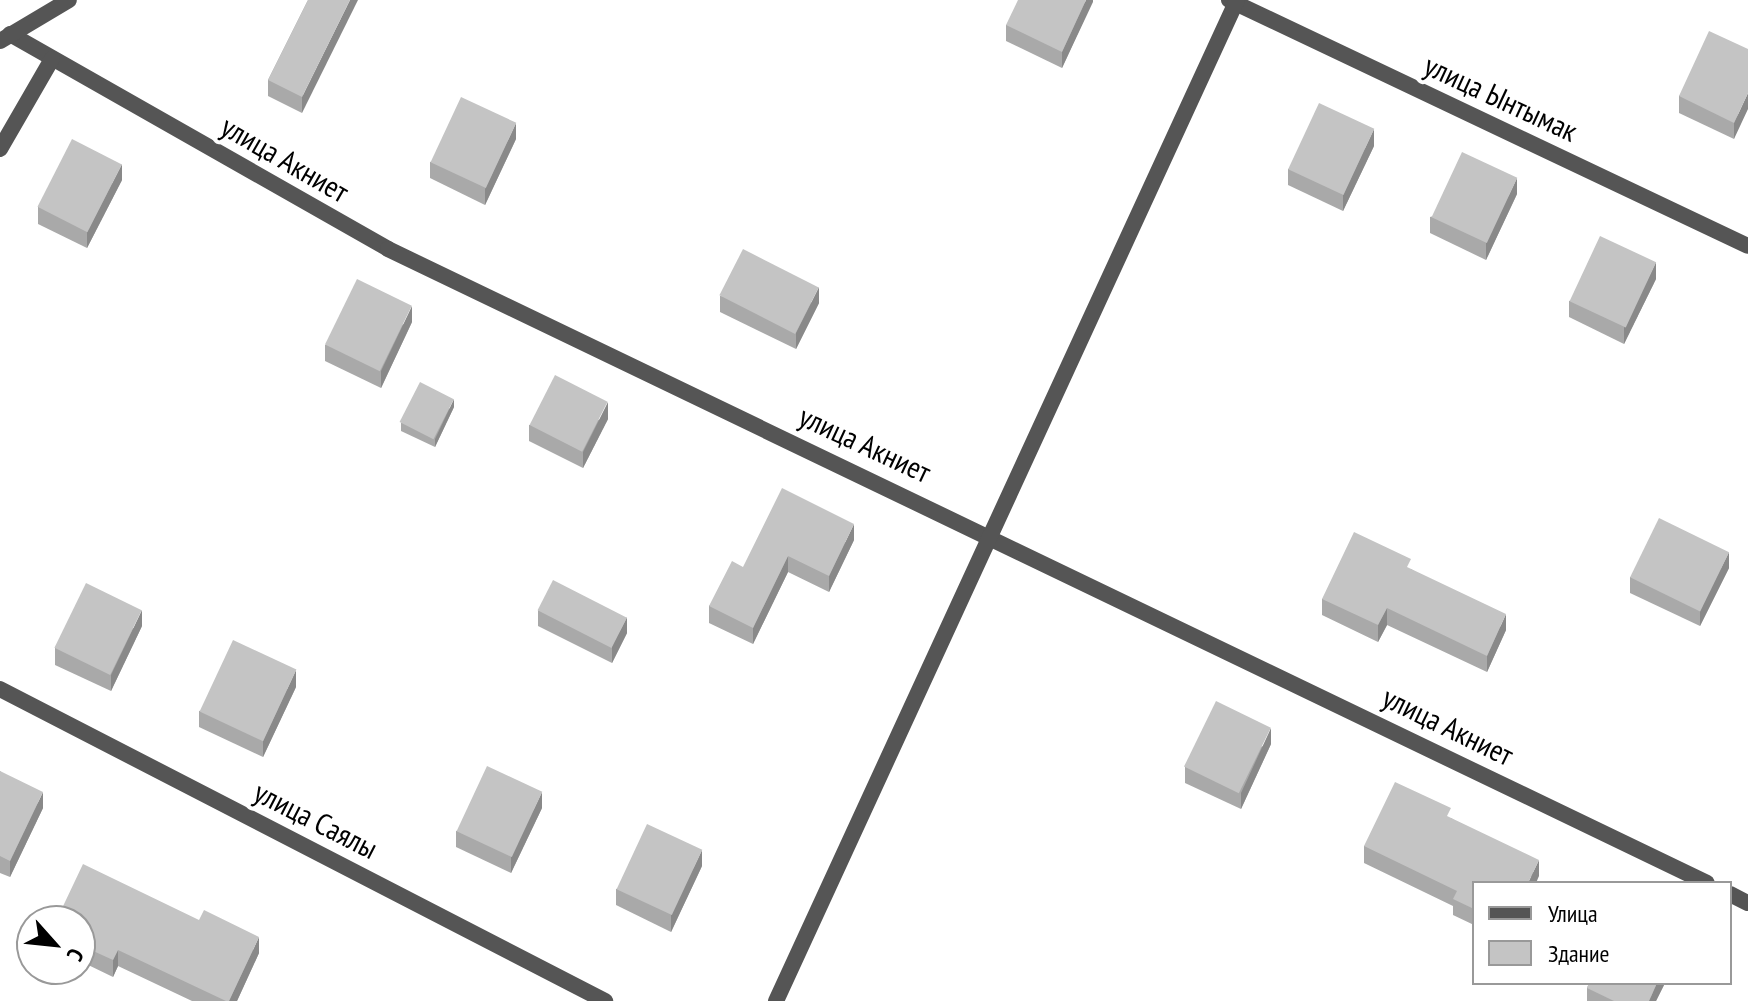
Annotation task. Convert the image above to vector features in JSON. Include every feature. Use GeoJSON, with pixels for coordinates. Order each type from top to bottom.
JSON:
{"type":"FeatureCollection","features":[{"type":"Feature","properties":{"kind":"street"},"geometry":{"type":"LineString","coordinates":[[5,38],[69,0]]}},
{"type":"Feature","properties":{"kind":"street"},"geometry":{"type":"LineString","coordinates":[[776,1001],[994,536],[1234,1]]}},
{"type":"Feature","properties":{"kind":"street","name":"улица Ынтымак"},"geometry":{"type":"LineString","coordinates":[[1234,1],[1748,246]]}},
{"type":"Feature","properties":{"kind":"street","name":"улица Акниет"},"geometry":{"type":"LineString","coordinates":[[5,38],[52,59],[388,249],[994,536],[1703,881]]}},
{"type":"Feature","properties":{"kind":"street"},"geometry":{"type":"LineString","coordinates":[[0,149],[52,59]]}},
{"type":"Feature","properties":{"kind":"street","name":"улица Саялы"},"geometry":{"type":"LineString","coordinates":[[0,689],[605,1001]]}},
{"type":"Feature","properties":{"kind":"building"},"geometry":{"type":"Polygon","coordinates":[[[308,0],[350,0],[302,97],[268,80],[308,0]]]}},
{"type":"Feature","properties":{"kind":"building"},"geometry":{"type":"Polygon","coordinates":[[[1018,0],[1086,0],[1062,52],[1006,25],[1018,0]]]}},
{"type":"Feature","properties":{"kind":"building"},"geometry":{"type":"Polygon","coordinates":[[[1709,31],[1748,49],[1748,93],[1734,123],[1679,96],[1709,31]]]}},
{"type":"Feature","properties":{"kind":"building"},"geometry":{"type":"Polygon","coordinates":[[[461,97],[516,123],[486,188],[431,162],[461,97]]]}},
{"type":"Feature","properties":{"kind":"building"},"geometry":{"type":"Polygon","coordinates":[[[1319,103],[1374,129],[1343,195],[1288,169],[1319,103]]]}},
{"type":"Feature","properties":{"kind":"building"},"geometry":{"type":"Polygon","coordinates":[[[72,139],[122,164],[87,232],[37,207],[72,139]]]}},
{"type":"Feature","properties":{"kind":"building"},"geometry":{"type":"Polygon","coordinates":[[[1462,152],[1517,178],[1487,243],[1432,217],[1462,152]]]}},
{"type":"Feature","properties":{"kind":"building"},"geometry":{"type":"Polygon","coordinates":[[[1600,236],[1656,262],[1626,327],[1570,301],[1600,236]]]}},
{"type":"Feature","properties":{"kind":"building"},"geometry":{"type":"Polygon","coordinates":[[[743,249],[819,288],[795,334],[719,295],[743,249]]]}},
{"type":"Feature","properties":{"kind":"building"},"geometry":{"type":"Polygon","coordinates":[[[357,279],[412,306],[380,371],[325,345],[357,279]]]}},
{"type":"Feature","properties":{"kind":"building"},"geometry":{"type":"Polygon","coordinates":[[[555,375],[608,402],[582,452],[530,425],[555,375]]]}},
{"type":"Feature","properties":{"kind":"building"},"geometry":{"type":"Polygon","coordinates":[[[420,382],[454,399],[433,439],[400,422],[420,382]]]}},
{"type":"Feature","properties":{"kind":"building"},"geometry":{"type":"Polygon","coordinates":[[[782,488],[854,524],[829,576],[788,556],[753,628],[709,606],[732,561],[743,567],[782,488]]]}},
{"type":"Feature","properties":{"kind":"building"},"geometry":{"type":"Polygon","coordinates":[[[1659,518],[1729,552],[1700,612],[1630,577],[1659,518]]]}},
{"type":"Feature","properties":{"kind":"building"},"geometry":{"type":"Polygon","coordinates":[[[1354,532],[1411,559],[1407,567],[1506,614],[1487,656],[1387,608],[1378,625],[1322,599],[1354,532]]]}},
{"type":"Feature","properties":{"kind":"building"},"geometry":{"type":"Polygon","coordinates":[[[553,580],[627,618],[612,648],[538,610],[553,580]]]}},
{"type":"Feature","properties":{"kind":"building"},"geometry":{"type":"Polygon","coordinates":[[[86,583],[142,610],[110,675],[54,648],[86,583]]]}},
{"type":"Feature","properties":{"kind":"building"},"geometry":{"type":"Polygon","coordinates":[[[233,640],[296,670],[263,741],[200,712],[233,640]]]}},
{"type":"Feature","properties":{"kind":"building"},"geometry":{"type":"Polygon","coordinates":[[[1216,701],[1271,728],[1239,793],[1184,767],[1216,701]]]}},
{"type":"Feature","properties":{"kind":"building"},"geometry":{"type":"Polygon","coordinates":[[[487,766],[542,792],[512,857],[457,831],[487,766]]]}},
{"type":"Feature","properties":{"kind":"building"},"geometry":{"type":"Polygon","coordinates":[[[0,771],[43,792],[10,861],[0,856],[0,771]]]}},
{"type":"Feature","properties":{"kind":"building"},"geometry":{"type":"Polygon","coordinates":[[[1395,782],[1451,808],[1447,816],[1539,860],[1529,881],[1472,881],[1472,908],[1453,899],[1457,891],[1364,846],[1395,782]]]}},
{"type":"Feature","properties":{"kind":"building"},"geometry":{"type":"Polygon","coordinates":[[[647,824],[702,850],[672,915],[617,889],[647,824]]]}},
{"type":"Feature","properties":{"kind":"building"},"geometry":{"type":"Polygon","coordinates":[[[83,864],[199,920],[204,910],[259,937],[229,1001],[226,1001],[118,950],[113,960],[96,952],[96,905],[64,905],[83,864]]]}},
{"type":"Feature","properties":{"kind":"building"},"geometry":{"type":"Polygon","coordinates":[[[1588,985],[1656,985],[1649,1001],[1614,1001],[1587,988],[1588,985]]]}}]}
